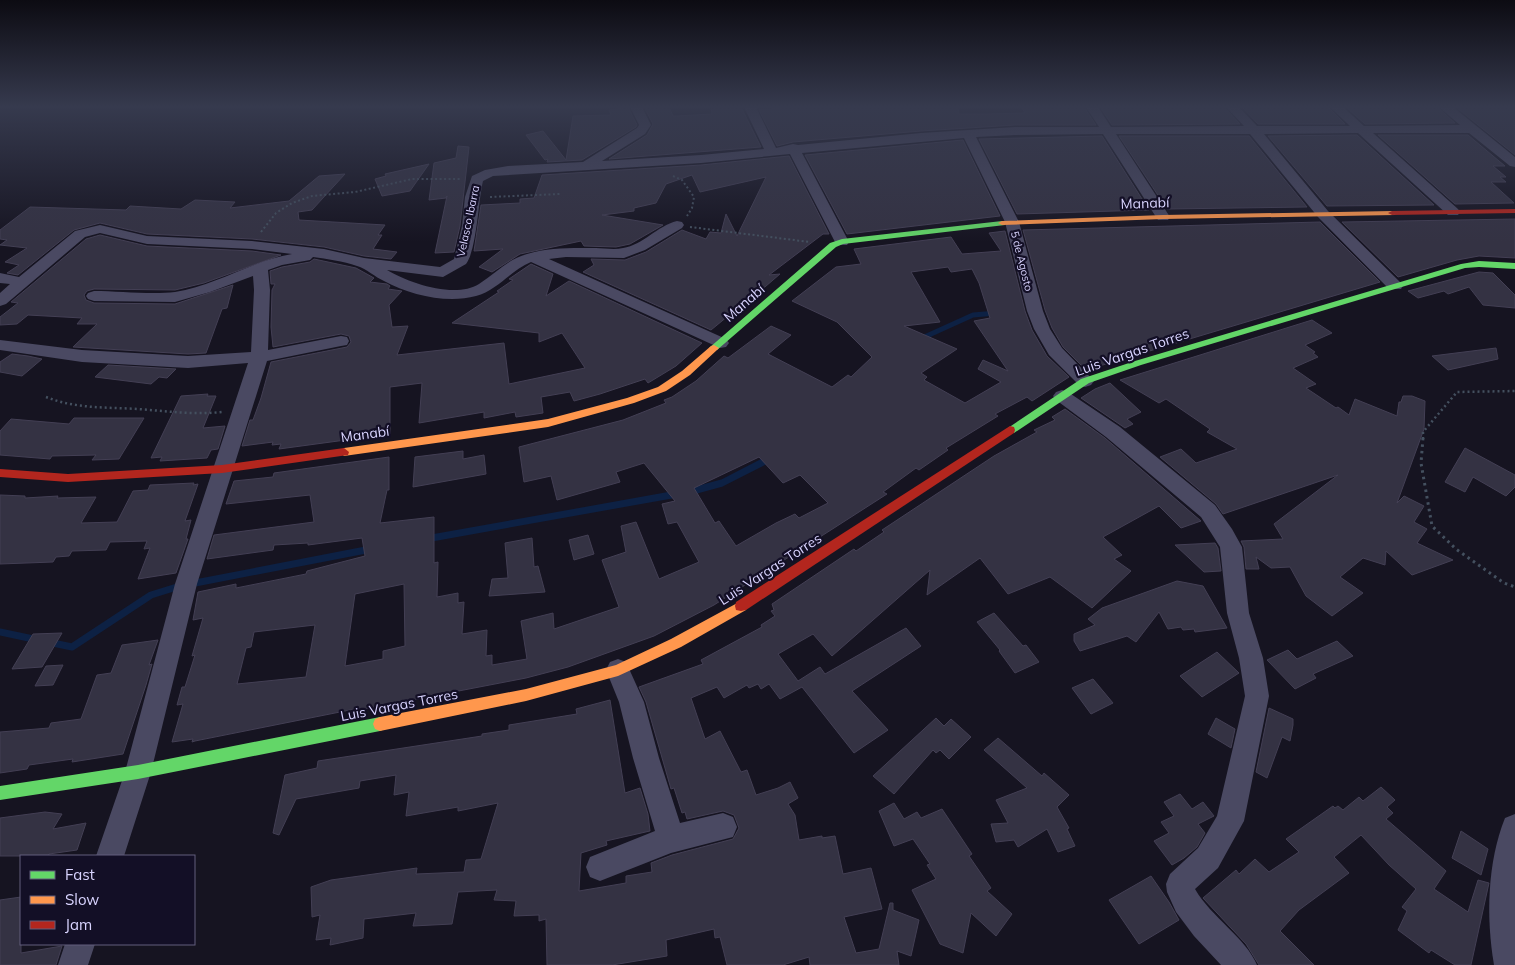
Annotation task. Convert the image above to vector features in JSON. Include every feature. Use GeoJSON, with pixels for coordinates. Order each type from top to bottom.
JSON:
{"type":"FeatureCollection","features":[{"type":"Feature","properties":{"kind":"street"},"geometry":{"type":"LineString","coordinates":[[587,164],[607,152]]}},
{"type":"Feature","properties":{"kind":"street","name":"Velasco Ibarra"},"geometry":{"type":"LineString","coordinates":[[0,301],[80,234],[92,229],[106,230],[147,240],[252,245],[443,272],[461,261],[477,179],[490,173],[587,164],[701,159],[755,152]]}},
{"type":"Feature","properties":{"kind":"street"},"geometry":{"type":"LineString","coordinates":[[795,152],[837,244]]}},
{"type":"Feature","properties":{"kind":"street","name":"5 de Agosto"},"geometry":{"type":"LineString","coordinates":[[977,152],[1012,222],[1035,312],[1042,329],[1055,351],[1085,381]]}},
{"type":"Feature","properties":{"kind":"street"},"geometry":{"type":"LineString","coordinates":[[1121,152],[1164,217]]}},
{"type":"Feature","properties":{"kind":"street"},"geometry":{"type":"LineString","coordinates":[[1272,152],[1323,214],[1395,286]]}},
{"type":"Feature","properties":{"kind":"street"},"geometry":{"type":"LineString","coordinates":[[1387,152],[1453,212]]}},
{"type":"Feature","properties":{"kind":"street"},"geometry":{"type":"LineString","coordinates":[[1501,152],[1515,163]]}},
{"type":"Feature","properties":{"kind":"street","name":"Manabí"},"geometry":{"type":"LineString","coordinates":[[0,473],[68,478],[222,469],[548,423],[630,401],[662,389],[686,373],[837,244],[1012,222],[1164,217],[1515,211]]}},
{"type":"Feature","properties":{"kind":"street"},"geometry":{"type":"LineString","coordinates":[[364,262],[391,279],[427,292],[454,294],[472,292],[483,288],[516,263],[532,257],[566,252],[624,253],[636,249],[677,225]]}},
{"type":"Feature","properties":{"kind":"street"},"geometry":{"type":"LineString","coordinates":[[94,296],[175,297],[204,289],[279,261],[324,254]]}},
{"type":"Feature","properties":{"kind":"street"},"geometry":{"type":"LineString","coordinates":[[532,257],[720,343]]}},
{"type":"Feature","properties":{"kind":"street","name":"Luis Vargas Torres"},"geometry":{"type":"LineString","coordinates":[[0,793],[138,772],[526,696],[618,670],[676,644],[726,616],[1085,381],[1138,363],[1464,266],[1479,264],[1515,266]]}},
{"type":"Feature","properties":{"kind":"street"},"geometry":{"type":"LineString","coordinates":[[110,855],[138,772],[186,584],[259,357],[262,290],[260,268]]}},
{"type":"Feature","properties":{"kind":"street"},"geometry":{"type":"LineString","coordinates":[[0,278],[22,282]]}},
{"type":"Feature","properties":{"kind":"street"},"geometry":{"type":"LineString","coordinates":[[0,346],[82,356],[188,362],[259,357],[341,341]]}},
{"type":"Feature","properties":{"kind":"street"},"geometry":{"type":"LineString","coordinates":[[1062,396],[1113,432],[1208,511],[1225,534],[1231,547],[1238,613],[1252,658],[1257,696],[1230,821],[1208,858],[1180,884],[1179,888],[1187,905],[1242,965]]}},
{"type":"Feature","properties":{"kind":"street"},"geometry":{"type":"LineString","coordinates":[[618,670],[637,720],[646,757],[671,839]]}},
{"type":"Feature","properties":{"kind":"street"},"geometry":{"type":"LineString","coordinates":[[600,866],[671,839],[723,826]]}},
{"type":"Feature","properties":{"kind":"street"},"geometry":{"type":"LineString","coordinates":[[1508,965],[1505,946],[1503,901],[1515,828]]}},
{"type":"Feature","properties":{"kind":"street"},"geometry":{"type":"LineString","coordinates":[[73,965],[80,945]]}},
{"type":"Feature","properties":{"kind":"path"},"geometry":{"type":"LineString","coordinates":[[672,175],[682,180],[694,197],[692,208],[677,225]]}},
{"type":"Feature","properties":{"kind":"path"},"geometry":{"type":"LineString","coordinates":[[252,245],[276,213],[292,203],[312,196],[355,192],[412,179],[432,177],[477,179]]}},
{"type":"Feature","properties":{"kind":"path"},"geometry":{"type":"LineString","coordinates":[[472,197],[560,194]]}},
{"type":"Feature","properties":{"kind":"path"},"geometry":{"type":"LineString","coordinates":[[677,225],[837,244]]}},
{"type":"Feature","properties":{"kind":"path"},"geometry":{"type":"LineString","coordinates":[[1515,391],[1457,392],[1422,432],[1421,462],[1432,526],[1456,550],[1504,583],[1515,587]]}},
{"type":"Feature","properties":{"kind":"path"},"geometry":{"type":"LineString","coordinates":[[46,397],[61,404],[192,415],[244,408]]}},
{"type":"Feature","properties":{"kind":"building"},"geometry":{"type":"Polygon","coordinates":[[[457,152],[468,152],[460,226],[454,252],[435,253],[447,196],[446,198],[429,200],[434,163],[456,158],[457,152]]]}},
{"type":"Feature","properties":{"kind":"building"},"geometry":{"type":"Polygon","coordinates":[[[539,152],[560,152],[566,160],[567,152],[595,152],[582,160],[547,162],[548,159],[545,160],[539,152]]]}},
{"type":"Feature","properties":{"kind":"building"},"geometry":{"type":"Polygon","coordinates":[[[620,152],[697,152],[609,159],[620,152]]]}},
{"type":"Feature","properties":{"kind":"building"},"geometry":{"type":"Polygon","coordinates":[[[836,152],[969,152],[1000,216],[847,234],[805,155],[836,152]]]}},
{"type":"Feature","properties":{"kind":"building"},"geometry":{"type":"Polygon","coordinates":[[[986,152],[1112,152],[1149,210],[1017,214],[986,152]]]}},
{"type":"Feature","properties":{"kind":"building"},"geometry":{"type":"Polygon","coordinates":[[[1130,152],[1262,152],[1307,207],[1167,209],[1130,152]]]}},
{"type":"Feature","properties":{"kind":"building"},"geometry":{"type":"Polygon","coordinates":[[[1282,152],[1376,152],[1434,205],[1327,206],[1282,152]]]}},
{"type":"Feature","properties":{"kind":"building"},"geometry":{"type":"Polygon","coordinates":[[[1397,152],[1488,152],[1505,166],[1493,166],[1506,177],[1500,177],[1506,182],[1491,182],[1514,203],[1455,204],[1397,152]]]}},
{"type":"Feature","properties":{"kind":"building"},"geometry":{"type":"Polygon","coordinates":[[[789,156],[829,234],[823,234],[769,275],[780,274],[730,317],[728,316],[711,330],[583,272],[594,265],[591,259],[625,260],[646,252],[682,230],[706,239],[710,232],[721,233],[726,214],[737,236],[766,177],[700,192],[692,175],[666,184],[656,203],[634,208],[634,211],[602,215],[663,225],[630,244],[616,247],[584,246],[581,241],[520,254],[492,272],[479,267],[503,249],[474,251],[481,205],[520,203],[520,199],[534,198],[542,175],[701,165],[789,156]]]}},
{"type":"Feature","properties":{"kind":"building"},"geometry":{"type":"Polygon","coordinates":[[[429,164],[410,191],[382,196],[375,179],[386,176],[385,174],[429,164]]]}},
{"type":"Feature","properties":{"kind":"building"},"geometry":{"type":"Polygon","coordinates":[[[345,174],[312,210],[298,212],[299,220],[385,225],[378,235],[382,235],[373,249],[397,252],[391,259],[364,256],[324,247],[252,239],[147,234],[100,223],[74,230],[18,275],[7,273],[19,265],[5,262],[27,248],[0,245],[7,240],[0,239],[0,230],[30,207],[126,210],[130,206],[181,209],[195,200],[235,202],[230,208],[289,201],[319,176],[345,174]]]}},
{"type":"Feature","properties":{"kind":"building"},"geometry":{"type":"Polygon","coordinates":[[[1515,219],[1515,258],[1479,256],[1457,260],[1398,277],[1342,222],[1515,219]]]}},
{"type":"Feature","properties":{"kind":"building"},"geometry":{"type":"Polygon","coordinates":[[[1320,222],[1380,282],[1086,370],[1063,347],[1052,328],[1045,310],[1023,230],[1320,222]]]}},
{"type":"Feature","properties":{"kind":"building"},"geometry":{"type":"Polygon","coordinates":[[[1005,231],[1025,311],[1032,330],[1047,356],[1069,377],[1032,401],[1027,397],[995,414],[998,416],[946,448],[948,450],[919,470],[916,468],[883,492],[887,494],[714,605],[654,636],[568,667],[526,678],[360,710],[360,708],[192,742],[193,739],[172,742],[183,704],[177,705],[195,655],[192,656],[203,618],[193,620],[198,592],[236,584],[236,588],[306,574],[307,571],[365,556],[362,538],[308,545],[308,543],[274,545],[273,550],[207,559],[214,535],[314,522],[310,495],[226,504],[234,481],[273,477],[274,473],[389,457],[389,490],[387,490],[380,523],[434,517],[434,563],[438,562],[437,597],[458,593],[458,603],[464,602],[462,634],[487,630],[486,656],[492,655],[492,665],[527,659],[521,621],[553,613],[554,629],[619,607],[602,560],[626,552],[621,526],[636,522],[659,579],[699,562],[677,522],[668,524],[662,504],[675,501],[644,463],[616,472],[620,482],[557,500],[551,476],[524,482],[519,447],[623,420],[666,403],[664,400],[672,397],[696,381],[724,356],[728,358],[771,326],[791,335],[768,354],[832,387],[848,375],[851,377],[872,357],[837,322],[792,301],[836,267],[861,264],[854,249],[951,237],[962,254],[1001,251],[989,233],[1005,231]],[[948,267],[911,272],[940,322],[904,326],[957,349],[921,373],[927,377],[924,380],[965,403],[1001,382],[978,369],[983,360],[1008,371],[974,321],[990,318],[979,283],[972,269],[951,272],[948,267]],[[759,457],[694,488],[715,523],[719,521],[736,546],[795,514],[799,518],[828,503],[800,475],[783,483],[759,457]],[[404,584],[355,594],[345,666],[383,659],[383,651],[405,646],[404,584]],[[315,625],[254,632],[251,647],[246,648],[237,684],[306,677],[315,625]]]}},
{"type":"Feature","properties":{"kind":"building"},"geometry":{"type":"Polygon","coordinates":[[[100,235],[147,246],[252,251],[281,255],[204,283],[175,290],[94,289],[87,291],[84,295],[86,300],[94,303],[175,304],[233,285],[227,308],[222,309],[206,353],[188,354],[73,347],[97,324],[77,324],[82,318],[28,315],[17,324],[0,325],[0,317],[18,303],[11,302],[86,239],[100,235]]]}},
{"type":"Feature","properties":{"kind":"building"},"geometry":{"type":"Polygon","coordinates":[[[314,259],[356,268],[374,278],[370,282],[387,284],[390,286],[388,289],[402,291],[389,305],[392,327],[408,326],[397,355],[504,343],[509,384],[585,368],[562,333],[539,342],[539,333],[452,323],[499,292],[497,291],[513,280],[509,279],[531,264],[553,274],[546,296],[569,281],[702,343],[676,366],[648,383],[645,379],[574,401],[570,392],[541,397],[543,413],[516,417],[515,412],[484,418],[484,412],[419,423],[422,383],[390,387],[390,434],[279,449],[281,444],[272,445],[273,442],[242,446],[250,420],[253,420],[261,398],[271,362],[347,347],[351,342],[349,336],[341,334],[273,347],[271,327],[272,290],[275,284],[271,284],[270,271],[310,262],[314,259]]]}},
{"type":"Feature","properties":{"kind":"building"},"geometry":{"type":"Polygon","coordinates":[[[1479,272],[1493,273],[1515,295],[1515,308],[1483,305],[1469,287],[1448,294],[1444,291],[1418,298],[1408,291],[1479,272]]]}},
{"type":"Feature","properties":{"kind":"building"},"geometry":{"type":"Polygon","coordinates":[[[1312,320],[1332,333],[1305,345],[1315,352],[1313,353],[1318,357],[1293,368],[1316,384],[1306,388],[1349,415],[1355,399],[1397,416],[1399,402],[1401,402],[1403,396],[1412,396],[1425,401],[1424,429],[1397,503],[1404,496],[1424,506],[1414,522],[1427,529],[1417,543],[1453,560],[1412,575],[1386,551],[1385,565],[1363,558],[1340,577],[1363,593],[1332,616],[1306,596],[1290,567],[1271,568],[1256,557],[1259,569],[1246,569],[1244,547],[1241,541],[1283,539],[1274,524],[1338,475],[1223,514],[1216,504],[1160,457],[1181,449],[1196,463],[1237,449],[1207,432],[1210,429],[1166,399],[1159,403],[1120,380],[1312,320]]]}},
{"type":"Feature","properties":{"kind":"building"},"geometry":{"type":"Polygon","coordinates":[[[1496,348],[1498,359],[1448,370],[1432,356],[1496,348]]]}},
{"type":"Feature","properties":{"kind":"building"},"geometry":{"type":"Polygon","coordinates":[[[12,354],[42,359],[22,376],[0,372],[0,362],[12,354]]]}},
{"type":"Feature","properties":{"kind":"building"},"geometry":{"type":"Polygon","coordinates":[[[108,365],[176,369],[167,378],[159,377],[151,384],[95,377],[108,365]]]}},
{"type":"Feature","properties":{"kind":"building"},"geometry":{"type":"Polygon","coordinates":[[[1110,383],[1141,412],[1127,419],[1133,424],[1125,428],[1081,398],[1095,389],[1110,383]]]}},
{"type":"Feature","properties":{"kind":"building"},"geometry":{"type":"Polygon","coordinates":[[[208,394],[207,396],[216,396],[203,428],[225,426],[218,449],[211,450],[207,458],[160,461],[162,457],[151,458],[181,396],[208,394]]]}},
{"type":"Feature","properties":{"kind":"building"},"geometry":{"type":"Polygon","coordinates":[[[1065,409],[1105,438],[1201,521],[1181,528],[1159,506],[1103,537],[1122,555],[1114,559],[1131,571],[1092,608],[1050,577],[1008,594],[980,558],[927,595],[930,570],[832,656],[813,634],[778,654],[798,681],[820,667],[825,674],[906,628],[921,646],[852,691],[888,730],[854,753],[802,687],[780,699],[769,684],[761,689],[758,684],[749,688],[747,685],[724,698],[717,687],[691,698],[705,739],[720,731],[741,772],[747,770],[756,795],[790,782],[798,798],[788,804],[795,815],[799,840],[835,836],[843,874],[871,868],[882,909],[844,917],[856,953],[879,949],[890,903],[893,903],[893,910],[919,920],[911,956],[897,951],[899,965],[810,965],[809,957],[783,965],[727,965],[720,937],[715,938],[714,929],[666,940],[667,956],[612,965],[547,965],[546,919],[539,921],[539,915],[514,916],[516,901],[494,900],[497,890],[458,892],[452,924],[413,926],[416,913],[364,919],[363,938],[330,945],[331,938],[316,940],[320,915],[312,917],[311,887],[331,880],[417,868],[416,874],[464,872],[466,860],[481,859],[498,803],[458,811],[458,807],[406,816],[409,792],[394,795],[396,775],[360,781],[359,788],[296,799],[279,835],[273,833],[285,775],[317,768],[318,761],[482,736],[482,734],[509,730],[509,725],[577,714],[576,709],[610,700],[625,793],[640,788],[648,814],[650,831],[606,841],[607,845],[581,853],[579,891],[626,883],[626,876],[652,872],[651,863],[672,855],[733,839],[739,828],[734,815],[723,811],[687,819],[685,812],[682,813],[674,788],[671,789],[646,702],[639,687],[703,664],[701,660],[762,627],[761,625],[775,616],[771,611],[774,610],[772,604],[854,549],[856,551],[884,532],[882,530],[994,456],[1037,432],[1034,430],[1055,420],[1052,417],[1065,409]]]}},
{"type":"Feature","properties":{"kind":"building"},"geometry":{"type":"Polygon","coordinates":[[[74,418],[144,418],[119,459],[92,460],[96,455],[52,456],[50,459],[0,455],[0,431],[11,419],[69,424],[74,418]]]}},
{"type":"Feature","properties":{"kind":"building"},"geometry":{"type":"Polygon","coordinates":[[[1465,448],[1515,475],[1515,487],[1506,496],[1473,477],[1465,492],[1445,482],[1465,448]]]}},
{"type":"Feature","properties":{"kind":"building"},"geometry":{"type":"Polygon","coordinates":[[[463,451],[463,459],[484,455],[486,474],[413,487],[415,457],[463,451]]]}},
{"type":"Feature","properties":{"kind":"building"},"geometry":{"type":"Polygon","coordinates":[[[194,483],[193,485],[198,484],[185,521],[191,520],[186,539],[188,539],[176,573],[138,579],[150,548],[144,549],[147,541],[110,542],[106,550],[72,551],[69,556],[56,557],[53,562],[0,564],[0,495],[25,496],[25,498],[58,496],[57,498],[96,497],[81,523],[117,522],[133,491],[148,490],[150,485],[194,483]]]}},
{"type":"Feature","properties":{"kind":"building"},"geometry":{"type":"Polygon","coordinates":[[[588,535],[594,554],[574,560],[569,540],[588,535]]]}},
{"type":"Feature","properties":{"kind":"building"},"geometry":{"type":"Polygon","coordinates":[[[532,538],[534,567],[538,566],[545,592],[489,596],[492,579],[508,578],[505,543],[532,538]]]}},
{"type":"Feature","properties":{"kind":"building"},"geometry":{"type":"Polygon","coordinates":[[[1215,543],[1218,548],[1221,571],[1204,572],[1175,545],[1215,543]]]}},
{"type":"Feature","properties":{"kind":"building"},"geometry":{"type":"Polygon","coordinates":[[[1177,581],[1203,586],[1227,628],[1195,632],[1194,629],[1183,630],[1181,627],[1168,629],[1159,612],[1136,642],[1127,636],[1080,651],[1074,641],[1074,634],[1095,625],[1088,619],[1102,608],[1177,581]]]}},
{"type":"Feature","properties":{"kind":"building"},"geometry":{"type":"Polygon","coordinates":[[[994,613],[1023,646],[1026,645],[1039,662],[1015,673],[1000,650],[977,622],[994,613]]]}},
{"type":"Feature","properties":{"kind":"building"},"geometry":{"type":"Polygon","coordinates":[[[62,633],[42,667],[12,669],[33,634],[62,633]]]}},
{"type":"Feature","properties":{"kind":"building"},"geometry":{"type":"Polygon","coordinates":[[[158,640],[149,665],[152,664],[146,685],[123,754],[72,762],[73,759],[29,765],[27,769],[0,773],[0,732],[49,728],[51,723],[81,719],[97,675],[111,673],[122,645],[158,640]]]}},
{"type":"Feature","properties":{"kind":"building"},"geometry":{"type":"Polygon","coordinates":[[[1337,641],[1353,656],[1313,674],[1316,678],[1295,689],[1267,660],[1288,650],[1297,659],[1337,641]]]}},
{"type":"Feature","properties":{"kind":"building"},"geometry":{"type":"Polygon","coordinates":[[[1217,652],[1239,673],[1202,697],[1180,676],[1217,652]]]}},
{"type":"Feature","properties":{"kind":"building"},"geometry":{"type":"Polygon","coordinates":[[[63,665],[53,685],[35,686],[46,666],[63,665]]]}},
{"type":"Feature","properties":{"kind":"building"},"geometry":{"type":"Polygon","coordinates":[[[1093,679],[1113,703],[1091,714],[1072,688],[1093,679]]]}},
{"type":"Feature","properties":{"kind":"building"},"geometry":{"type":"Polygon","coordinates":[[[1269,708],[1293,719],[1293,725],[1290,741],[1282,737],[1267,778],[1256,772],[1269,708]]]}},
{"type":"Feature","properties":{"kind":"building"},"geometry":{"type":"Polygon","coordinates":[[[936,718],[944,726],[951,719],[971,737],[949,759],[940,750],[936,753],[933,750],[894,794],[873,776],[936,718]]]}},
{"type":"Feature","properties":{"kind":"building"},"geometry":{"type":"Polygon","coordinates":[[[1216,718],[1235,729],[1231,748],[1208,734],[1216,718]]]}},
{"type":"Feature","properties":{"kind":"building"},"geometry":{"type":"Polygon","coordinates":[[[998,738],[1042,776],[1044,773],[1069,795],[1057,807],[1069,828],[1067,829],[1075,846],[1058,852],[1047,829],[1018,847],[1014,840],[996,842],[991,824],[1008,823],[996,800],[1027,788],[984,750],[998,738]]]}},
{"type":"Feature","properties":{"kind":"building"},"geometry":{"type":"Polygon","coordinates":[[[1381,787],[1395,800],[1387,807],[1393,813],[1386,819],[1446,871],[1434,889],[1468,912],[1478,880],[1489,883],[1471,965],[1455,965],[1431,950],[1429,953],[1398,930],[1407,911],[1402,907],[1416,889],[1389,865],[1361,835],[1334,857],[1349,873],[1299,910],[1280,931],[1314,965],[1259,965],[1246,944],[1203,898],[1236,870],[1239,874],[1255,859],[1269,872],[1299,852],[1286,839],[1333,806],[1335,808],[1338,806],[1343,810],[1359,797],[1363,801],[1381,787]]]}},
{"type":"Feature","properties":{"kind":"building"},"geometry":{"type":"Polygon","coordinates":[[[1180,794],[1192,809],[1203,802],[1214,816],[1198,824],[1205,833],[1197,847],[1172,865],[1154,841],[1169,833],[1161,822],[1174,816],[1164,802],[1180,794]]]}},
{"type":"Feature","properties":{"kind":"building"},"geometry":{"type":"Polygon","coordinates":[[[894,803],[904,819],[917,812],[921,818],[942,809],[972,854],[969,856],[991,888],[987,891],[1012,914],[996,936],[971,913],[963,953],[940,944],[912,890],[936,879],[927,865],[930,864],[913,839],[894,846],[879,811],[894,803]]]}},
{"type":"Feature","properties":{"kind":"building"},"geometry":{"type":"Polygon","coordinates":[[[45,812],[62,814],[53,829],[86,823],[77,850],[48,855],[0,856],[0,818],[45,812]]]}},
{"type":"Feature","properties":{"kind":"building"},"geometry":{"type":"Polygon","coordinates":[[[1461,831],[1488,849],[1481,875],[1452,858],[1461,831]]]}},
{"type":"Feature","properties":{"kind":"building"},"geometry":{"type":"Polygon","coordinates":[[[1151,876],[1179,920],[1139,944],[1109,900],[1151,876]]]}},
{"type":"Feature","properties":{"kind":"building"},"geometry":{"type":"Polygon","coordinates":[[[20,897],[21,953],[62,946],[56,965],[0,965],[0,900],[20,897]]]}},
{"type":"Feature","properties":{"kind":"waterway"},"geometry":{"type":"LineString","coordinates":[[920,339],[973,315],[997,313]]}},
{"type":"Feature","properties":{"kind":"waterway"},"geometry":{"type":"LineString","coordinates":[[689,492],[722,483],[769,459]]}},
{"type":"Feature","properties":{"kind":"waterway"},"geometry":{"type":"LineString","coordinates":[[426,539],[677,494]]}},
{"type":"Feature","properties":{"kind":"waterway"},"geometry":{"type":"LineString","coordinates":[[190,584],[371,549]]}},
{"type":"Feature","properties":{"kind":"waterway"},"geometry":{"type":"LineString","coordinates":[[48,642],[72,647],[151,595],[180,586]]}},
{"type":"Feature","properties":{"kind":"waterway"},"geometry":{"type":"LineString","coordinates":[[0,632],[38,640]]}},
{"type":"Feature","properties":{"kind":"traffic: fast"},"geometry":{"type":"LineString","coordinates":[[714,348],[833,245],[842,242],[1002,223]]}},
{"type":"Feature","properties":{"kind":"traffic: fast"},"geometry":{"type":"LineString","coordinates":[[1010,430],[1085,381],[1138,363],[1464,266],[1479,264],[1515,266]]}},
{"type":"Feature","properties":{"kind":"traffic: fast"},"geometry":{"type":"LineString","coordinates":[[0,793],[138,772],[380,724]]}},
{"type":"Feature","properties":{"kind":"traffic: slow"},"geometry":{"type":"LineString","coordinates":[[1002,223],[1163,217],[1392,213]]}},
{"type":"Feature","properties":{"kind":"traffic: slow"},"geometry":{"type":"LineString","coordinates":[[344,452],[548,423],[630,401],[662,389],[686,373],[714,348]]}},
{"type":"Feature","properties":{"kind":"traffic: slow"},"geometry":{"type":"LineString","coordinates":[[380,724],[526,695],[618,670],[676,643],[741,606]]}},
{"type":"Feature","properties":{"kind":"traffic: jam"},"geometry":{"type":"LineString","coordinates":[[1392,213],[1515,211]]}},
{"type":"Feature","properties":{"kind":"traffic: jam"},"geometry":{"type":"LineString","coordinates":[[741,606],[1010,430]]}},
{"type":"Feature","properties":{"kind":"traffic: jam"},"geometry":{"type":"LineString","coordinates":[[0,473],[68,478],[222,469],[344,452]]}}]}
